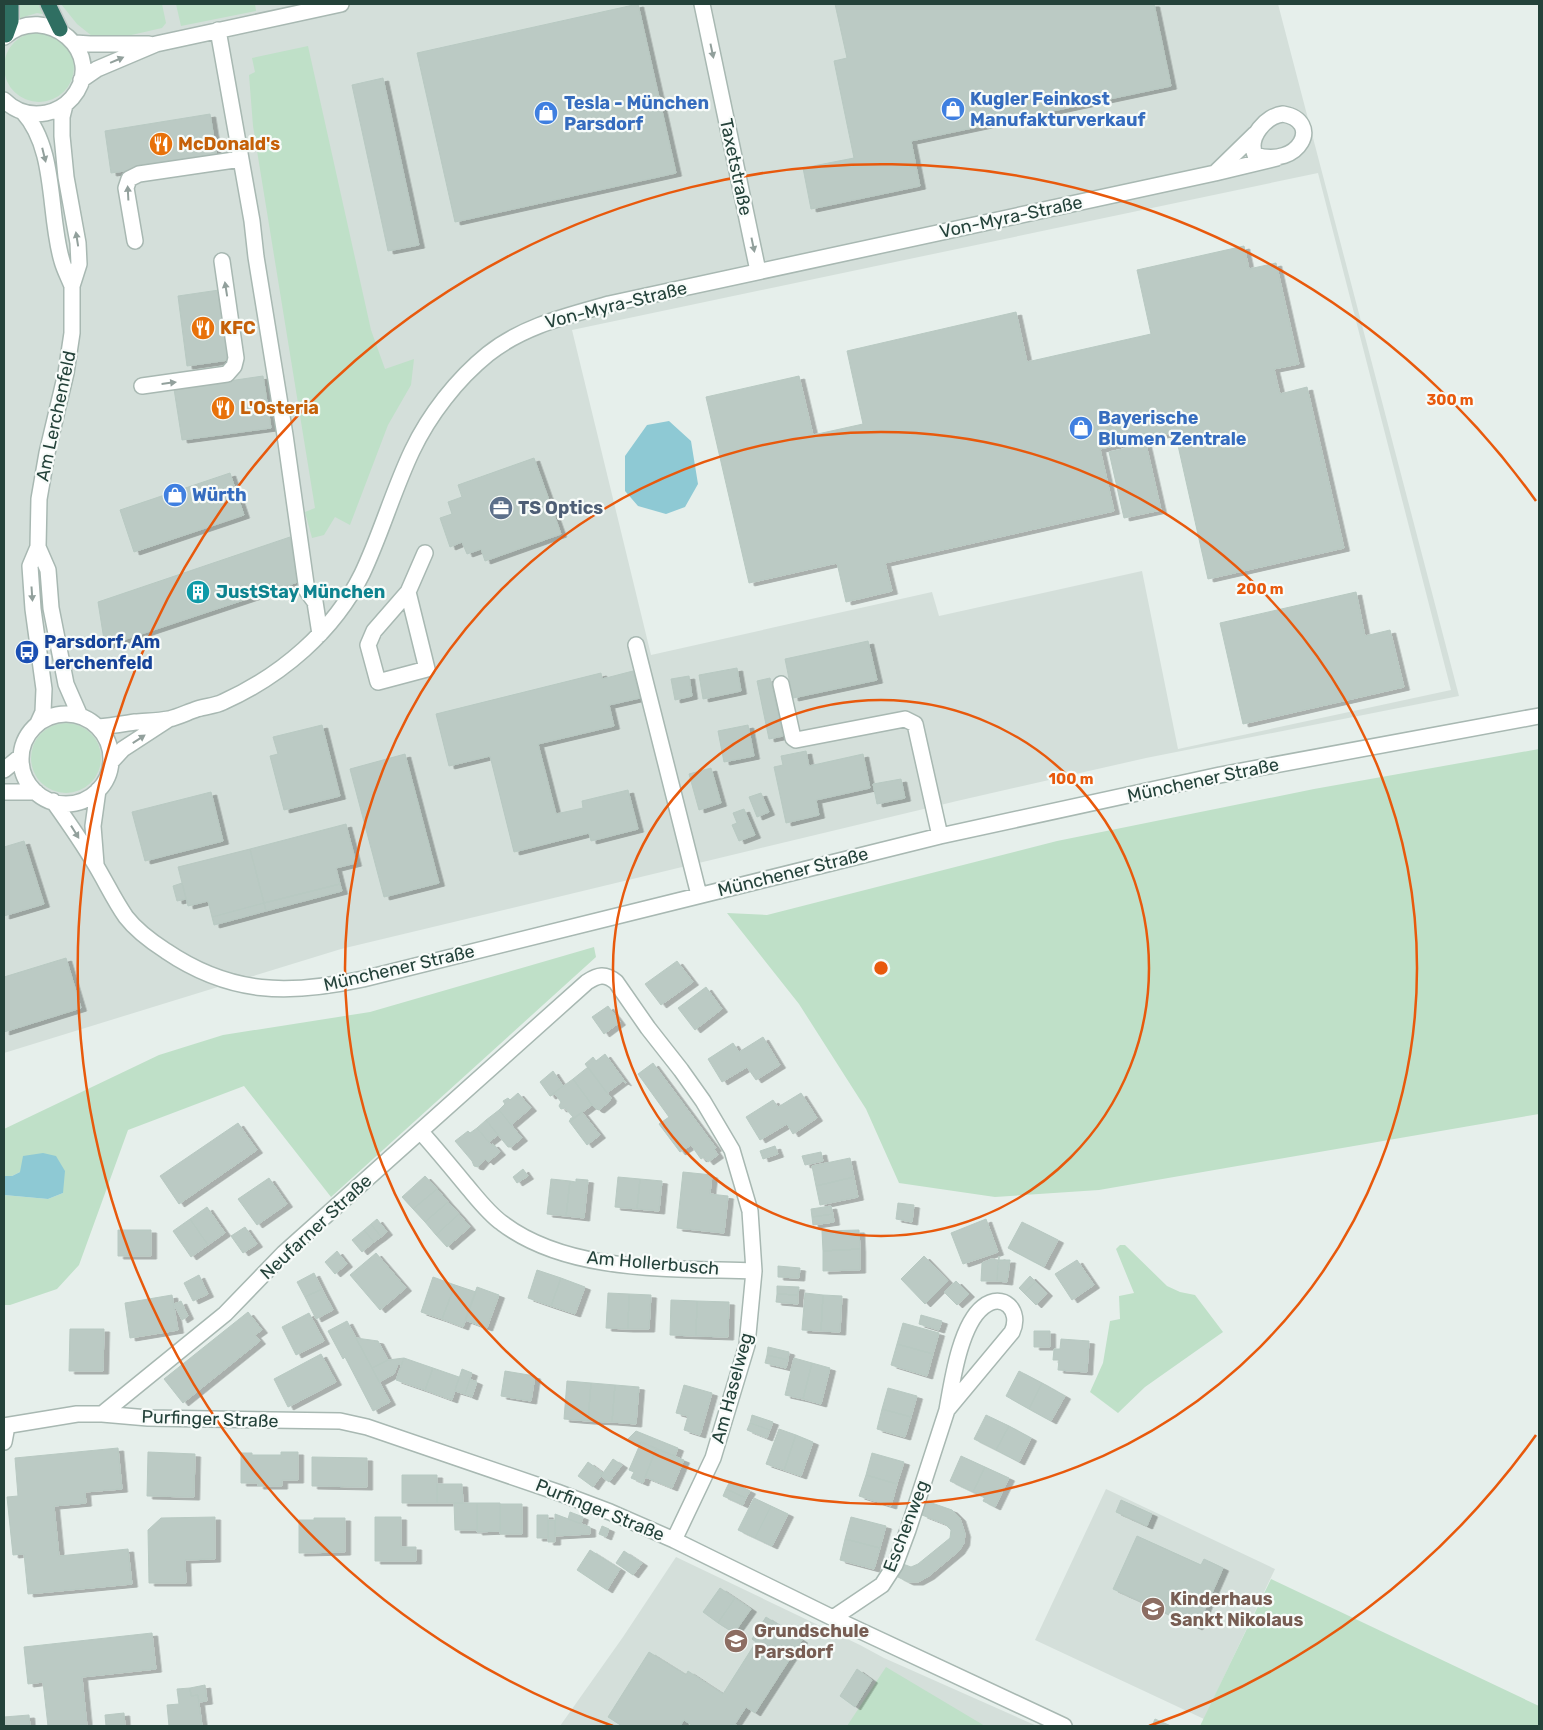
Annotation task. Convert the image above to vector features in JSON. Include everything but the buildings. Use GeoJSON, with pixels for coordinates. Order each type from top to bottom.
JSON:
{"type":"FeatureCollection","features":[{"type":"Feature","properties":{"kind":"highway"},"geometry":{"type":"LineString","coordinates":[[5,36],[11,21],[11,4]]}},
{"type":"Feature","properties":{"kind":"highway"},"geometry":{"type":"LineString","coordinates":[[48,4],[60,29]]}},
{"type":"Feature","properties":{"kind":"street"},"geometry":{"type":"LineString","coordinates":[[81,80],[97,69],[156,44],[341,4]]}},
{"type":"Feature","properties":{"kind":"street","name":"Taxetstraße"},"geometry":{"type":"LineString","coordinates":[[702,4],[758,271]]}},
{"type":"Feature","properties":{"kind":"street"},"geometry":{"type":"LineString","coordinates":[[5,36],[28,23],[44,23],[60,29],[75,43],[79,50],[83,65],[81,80]]}},
{"type":"Feature","properties":{"kind":"street"},"geometry":{"type":"LineString","coordinates":[[218,30],[241,159],[285,435],[307,590],[315,602],[320,634]]}},
{"type":"Feature","properties":{"kind":"street"},"geometry":{"type":"LineString","coordinates":[[75,43],[156,44]]}},
{"type":"Feature","properties":{"kind":"street","name":"Am Lerchenfeld"},"geometry":{"type":"LineString","coordinates":[[4,100],[23,112],[49,113],[65,105],[75,94],[81,80]]}},
{"type":"Feature","properties":{"kind":"street","name":"Am Lerchenfeld"},"geometry":{"type":"LineString","coordinates":[[21,756],[24,741],[38,723],[43,712],[44,689],[33,609],[30,566],[38,547],[39,499],[47,453],[66,373],[72,333],[72,286],[79,264],[78,242],[66,177],[62,136],[62,117],[65,105]]}},
{"type":"Feature","properties":{"kind":"street","name":"Am Lerchenfeld"},"geometry":{"type":"LineString","coordinates":[[23,112],[33,123],[41,144],[49,177],[62,260],[72,286]]}},
{"type":"Feature","properties":{"kind":"street","name":"Von-Myra-Straße"},"geometry":{"type":"LineString","coordinates":[[98,727],[170,718],[221,703],[264,680],[295,657],[320,634],[349,597],[362,573],[412,451],[423,430],[455,387],[489,353],[516,336],[549,321],[609,304],[1215,173],[1277,158],[1292,153],[1298,148],[1302,142],[1302,126],[1291,115],[1275,115],[1215,173]]}},
{"type":"Feature","properties":{"kind":"street"},"geometry":{"type":"LineString","coordinates":[[1259,129],[1253,141],[1252,149],[1255,155],[1264,158],[1277,158]]}},
{"type":"Feature","properties":{"kind":"street"},"geometry":{"type":"LineString","coordinates":[[135,241],[126,188],[129,179],[139,174],[241,159]]}},
{"type":"Feature","properties":{"kind":"street"},"geometry":{"type":"LineString","coordinates":[[142,386],[227,374],[234,366],[236,358],[222,261]]}},
{"type":"Feature","properties":{"kind":"street","name":"Am Lerchenfeld"},"geometry":{"type":"LineString","coordinates":[[38,547],[48,570],[51,608],[66,684],[80,716]]}},
{"type":"Feature","properties":{"kind":"street"},"geometry":{"type":"LineString","coordinates":[[408,592],[427,669],[378,682],[368,645],[374,631],[408,592],[425,553]]}},
{"type":"Feature","properties":{"kind":"street"},"geometry":{"type":"LineString","coordinates":[[636,645],[699,895]]}},
{"type":"Feature","properties":{"kind":"street"},"geometry":{"type":"LineString","coordinates":[[781,684],[793,738],[796,740],[905,719],[915,724],[940,836]]}},
{"type":"Feature","properties":{"kind":"street"},"geometry":{"type":"LineString","coordinates":[[21,756],[23,772],[30,786],[52,802],[77,802],[92,796],[106,777],[111,762],[109,747],[98,727],[73,714],[58,714],[38,723]]}},
{"type":"Feature","properties":{"kind":"street","name":"Münchener Straße"},"geometry":{"type":"LineString","coordinates":[[52,802],[75,831],[127,919],[160,947],[194,968],[215,978],[250,987],[274,989],[310,988],[346,982],[940,836],[1220,775],[1539,716]]}},
{"type":"Feature","properties":{"kind":"street","name":"Von-Myra-Straße"},"geometry":{"type":"LineString","coordinates":[[111,762],[123,749],[170,718]]}},
{"type":"Feature","properties":{"kind":"street"},"geometry":{"type":"LineString","coordinates":[[4,770],[21,756]]}},
{"type":"Feature","properties":{"kind":"street","name":"Münchener Straße"},"geometry":{"type":"LineString","coordinates":[[96,864],[93,826],[98,790]]}},
{"type":"Feature","properties":{"kind":"street"},"geometry":{"type":"LineString","coordinates":[[4,792],[36,792]]}},
{"type":"Feature","properties":{"kind":"street","name":"Neufarner Straße"},"geometry":{"type":"LineString","coordinates":[[102,1414],[225,1314],[284,1253],[587,982],[596,976],[603,975]]}},
{"type":"Feature","properties":{"kind":"street","name":"Am Haselweg"},"geometry":{"type":"LineString","coordinates":[[603,975],[610,977],[616,982],[703,1101],[732,1150],[750,1210],[754,1271],[747,1345],[713,1458],[674,1540]]}},
{"type":"Feature","properties":{"kind":"street","name":"Am Hollerbusch"},"geometry":{"type":"LineString","coordinates":[[421,1132],[500,1222],[518,1234],[544,1246],[583,1257],[636,1265],[754,1271]]}},
{"type":"Feature","properties":{"kind":"street","name":"Eschenweg"},"geometry":{"type":"LineString","coordinates":[[833,1618],[882,1585],[894,1564],[908,1530],[947,1410],[956,1361],[971,1320],[982,1307],[990,1302],[1000,1301],[1009,1305],[1015,1315],[1016,1324],[1012,1332],[947,1410]]}},
{"type":"Feature","properties":{"kind":"street"},"geometry":{"type":"LineString","coordinates":[[4,1442],[6,1426],[77,1414],[102,1414]]}},
{"type":"Feature","properties":{"kind":"street","name":"Purfinger Straße"},"geometry":{"type":"LineString","coordinates":[[102,1414],[148,1418],[340,1422],[367,1426],[557,1492],[674,1540],[833,1618],[1064,1726]]}},
{"type":"Feature","properties":{"kind":"shaded area"},"geometry":{"type":"Polygon","coordinates":[[[4,4],[1278,4],[1459,696],[1146,758],[957,801],[341,949],[4,1053],[4,4]],[[1318,173],[572,330],[651,655],[932,592],[939,616],[1142,571],[1178,749],[1451,690],[1318,173]]]}},
{"type":"Feature","properties":{"kind":"shaded area","name":"Kinderhaus Sankt Nikolaus"},"geometry":{"type":"Polygon","coordinates":[[[1106,1489],[1275,1569],[1204,1719],[1035,1640],[1106,1489]]]}},
{"type":"Feature","properties":{"kind":"shaded area","name":"Grundschule Parsdorf"},"geometry":{"type":"Polygon","coordinates":[[[676,1557],[884,1658],[1037,1726],[560,1726],[623,1637],[676,1557]]]}},
{"type":"Feature","properties":{"kind":"green space"},"geometry":{"type":"Polygon","coordinates":[[[20,4],[41,4],[47,15],[37,13],[17,19],[20,4]]]}},
{"type":"Feature","properties":{"kind":"green space"},"geometry":{"type":"Polygon","coordinates":[[[61,4],[162,4],[166,23],[162,28],[127,36],[92,36],[77,24],[61,4]]]}},
{"type":"Feature","properties":{"kind":"green space"},"geometry":{"type":"Polygon","coordinates":[[[176,4],[255,4],[256,11],[181,26],[176,4]]]}},
{"type":"Feature","properties":{"kind":"green space"},"geometry":{"type":"Polygon","coordinates":[[[39,32],[52,35],[64,42],[71,54],[74,67],[71,80],[64,92],[52,99],[39,102],[26,99],[14,92],[7,80],[4,67],[7,54],[14,42],[26,35],[39,32]]]}},
{"type":"Feature","properties":{"kind":"green space"},"geometry":{"type":"Polygon","coordinates":[[[308,46],[371,330],[385,369],[414,359],[411,385],[388,425],[350,525],[335,517],[324,535],[312,538],[305,512],[315,508],[253,126],[249,75],[255,72],[252,58],[308,46]]]}},
{"type":"Feature","properties":{"kind":"green space"},"geometry":{"type":"Polygon","coordinates":[[[59,723],[73,723],[86,729],[95,738],[101,751],[99,771],[91,783],[73,793],[59,793],[46,787],[37,778],[31,765],[31,751],[37,738],[46,729],[59,723]]]}},
{"type":"Feature","properties":{"kind":"green space"},"geometry":{"type":"Polygon","coordinates":[[[1539,749],[1539,1114],[1099,1190],[995,1197],[899,1183],[866,1109],[799,1004],[727,913],[767,915],[1057,841],[1314,789],[1539,749]]]}},
{"type":"Feature","properties":{"kind":"green space"},"geometry":{"type":"Polygon","coordinates":[[[594,947],[596,957],[331,1197],[244,1086],[128,1130],[79,1265],[57,1289],[10,1305],[4,1305],[4,1195],[48,1199],[63,1193],[20,1172],[12,1176],[4,1176],[4,1129],[159,1055],[223,1035],[370,1012],[594,947]]]}},
{"type":"Feature","properties":{"kind":"green space"},"geometry":{"type":"Polygon","coordinates":[[[1120,1245],[1125,1245],[1167,1286],[1180,1292],[1195,1295],[1223,1332],[1145,1387],[1118,1413],[1090,1392],[1103,1363],[1110,1321],[1120,1319],[1119,1296],[1134,1293],[1116,1249],[1120,1245]]]}},
{"type":"Feature","properties":{"kind":"green space"},"geometry":{"type":"Polygon","coordinates":[[[1271,1579],[1539,1706],[1539,1726],[1200,1726],[1271,1579]]]}},
{"type":"Feature","properties":{"kind":"green space"},"geometry":{"type":"Polygon","coordinates":[[[886,1667],[985,1726],[847,1726],[886,1667]]]}},
{"type":"Feature","properties":{"kind":"water"},"geometry":{"type":"Polygon","coordinates":[[[669,421],[691,441],[698,484],[685,507],[666,514],[638,506],[625,491],[625,456],[647,425],[669,421]]]}},
{"type":"Feature","properties":{"kind":"water"},"geometry":{"type":"Polygon","coordinates":[[[43,1153],[56,1156],[65,1171],[63,1193],[48,1199],[4,1195],[4,1176],[12,1176],[20,1172],[23,1156],[43,1153]]]}},
{"type":"Feature","properties":{"kind":"place","name":"Kugler Feinkost Manufakturverkauf"},"geometry":{"type":"Point","coordinates":[953,109]}},
{"type":"Feature","properties":{"kind":"place","name":"Tesla - München Parsdorf"},"geometry":{"type":"Point","coordinates":[546,113]}},
{"type":"Feature","properties":{"kind":"place","name":"McDonald's"},"geometry":{"type":"Point","coordinates":[161,144]}},
{"type":"Feature","properties":{"kind":"place","name":"KFC"},"geometry":{"type":"Point","coordinates":[203,328]}},
{"type":"Feature","properties":{"kind":"place","name":"L'Osteria"},"geometry":{"type":"Point","coordinates":[223,408]}},
{"type":"Feature","properties":{"kind":"place","name":"Bayerische Blumen Zentrale"},"geometry":{"type":"Point","coordinates":[1081,428]}},
{"type":"Feature","properties":{"kind":"place","name":"Würth"},"geometry":{"type":"Point","coordinates":[175,495]}},
{"type":"Feature","properties":{"kind":"place","name":"TS Optics"},"geometry":{"type":"Point","coordinates":[501,508]}},
{"type":"Feature","properties":{"kind":"place","name":"JustStay München"},"geometry":{"type":"Point","coordinates":[198,592]}},
{"type":"Feature","properties":{"kind":"place","name":"Parsdorf, Am Lerchenfeld"},"geometry":{"type":"Point","coordinates":[27,652]}},
{"type":"Feature","properties":{"kind":"place","name":"Kinderhaus Sankt Nikolaus"},"geometry":{"type":"Point","coordinates":[1153,1609]}},
{"type":"Feature","properties":{"kind":"place","name":"Grundschule Parsdorf"},"geometry":{"type":"Point","coordinates":[736,1641]}}]}
